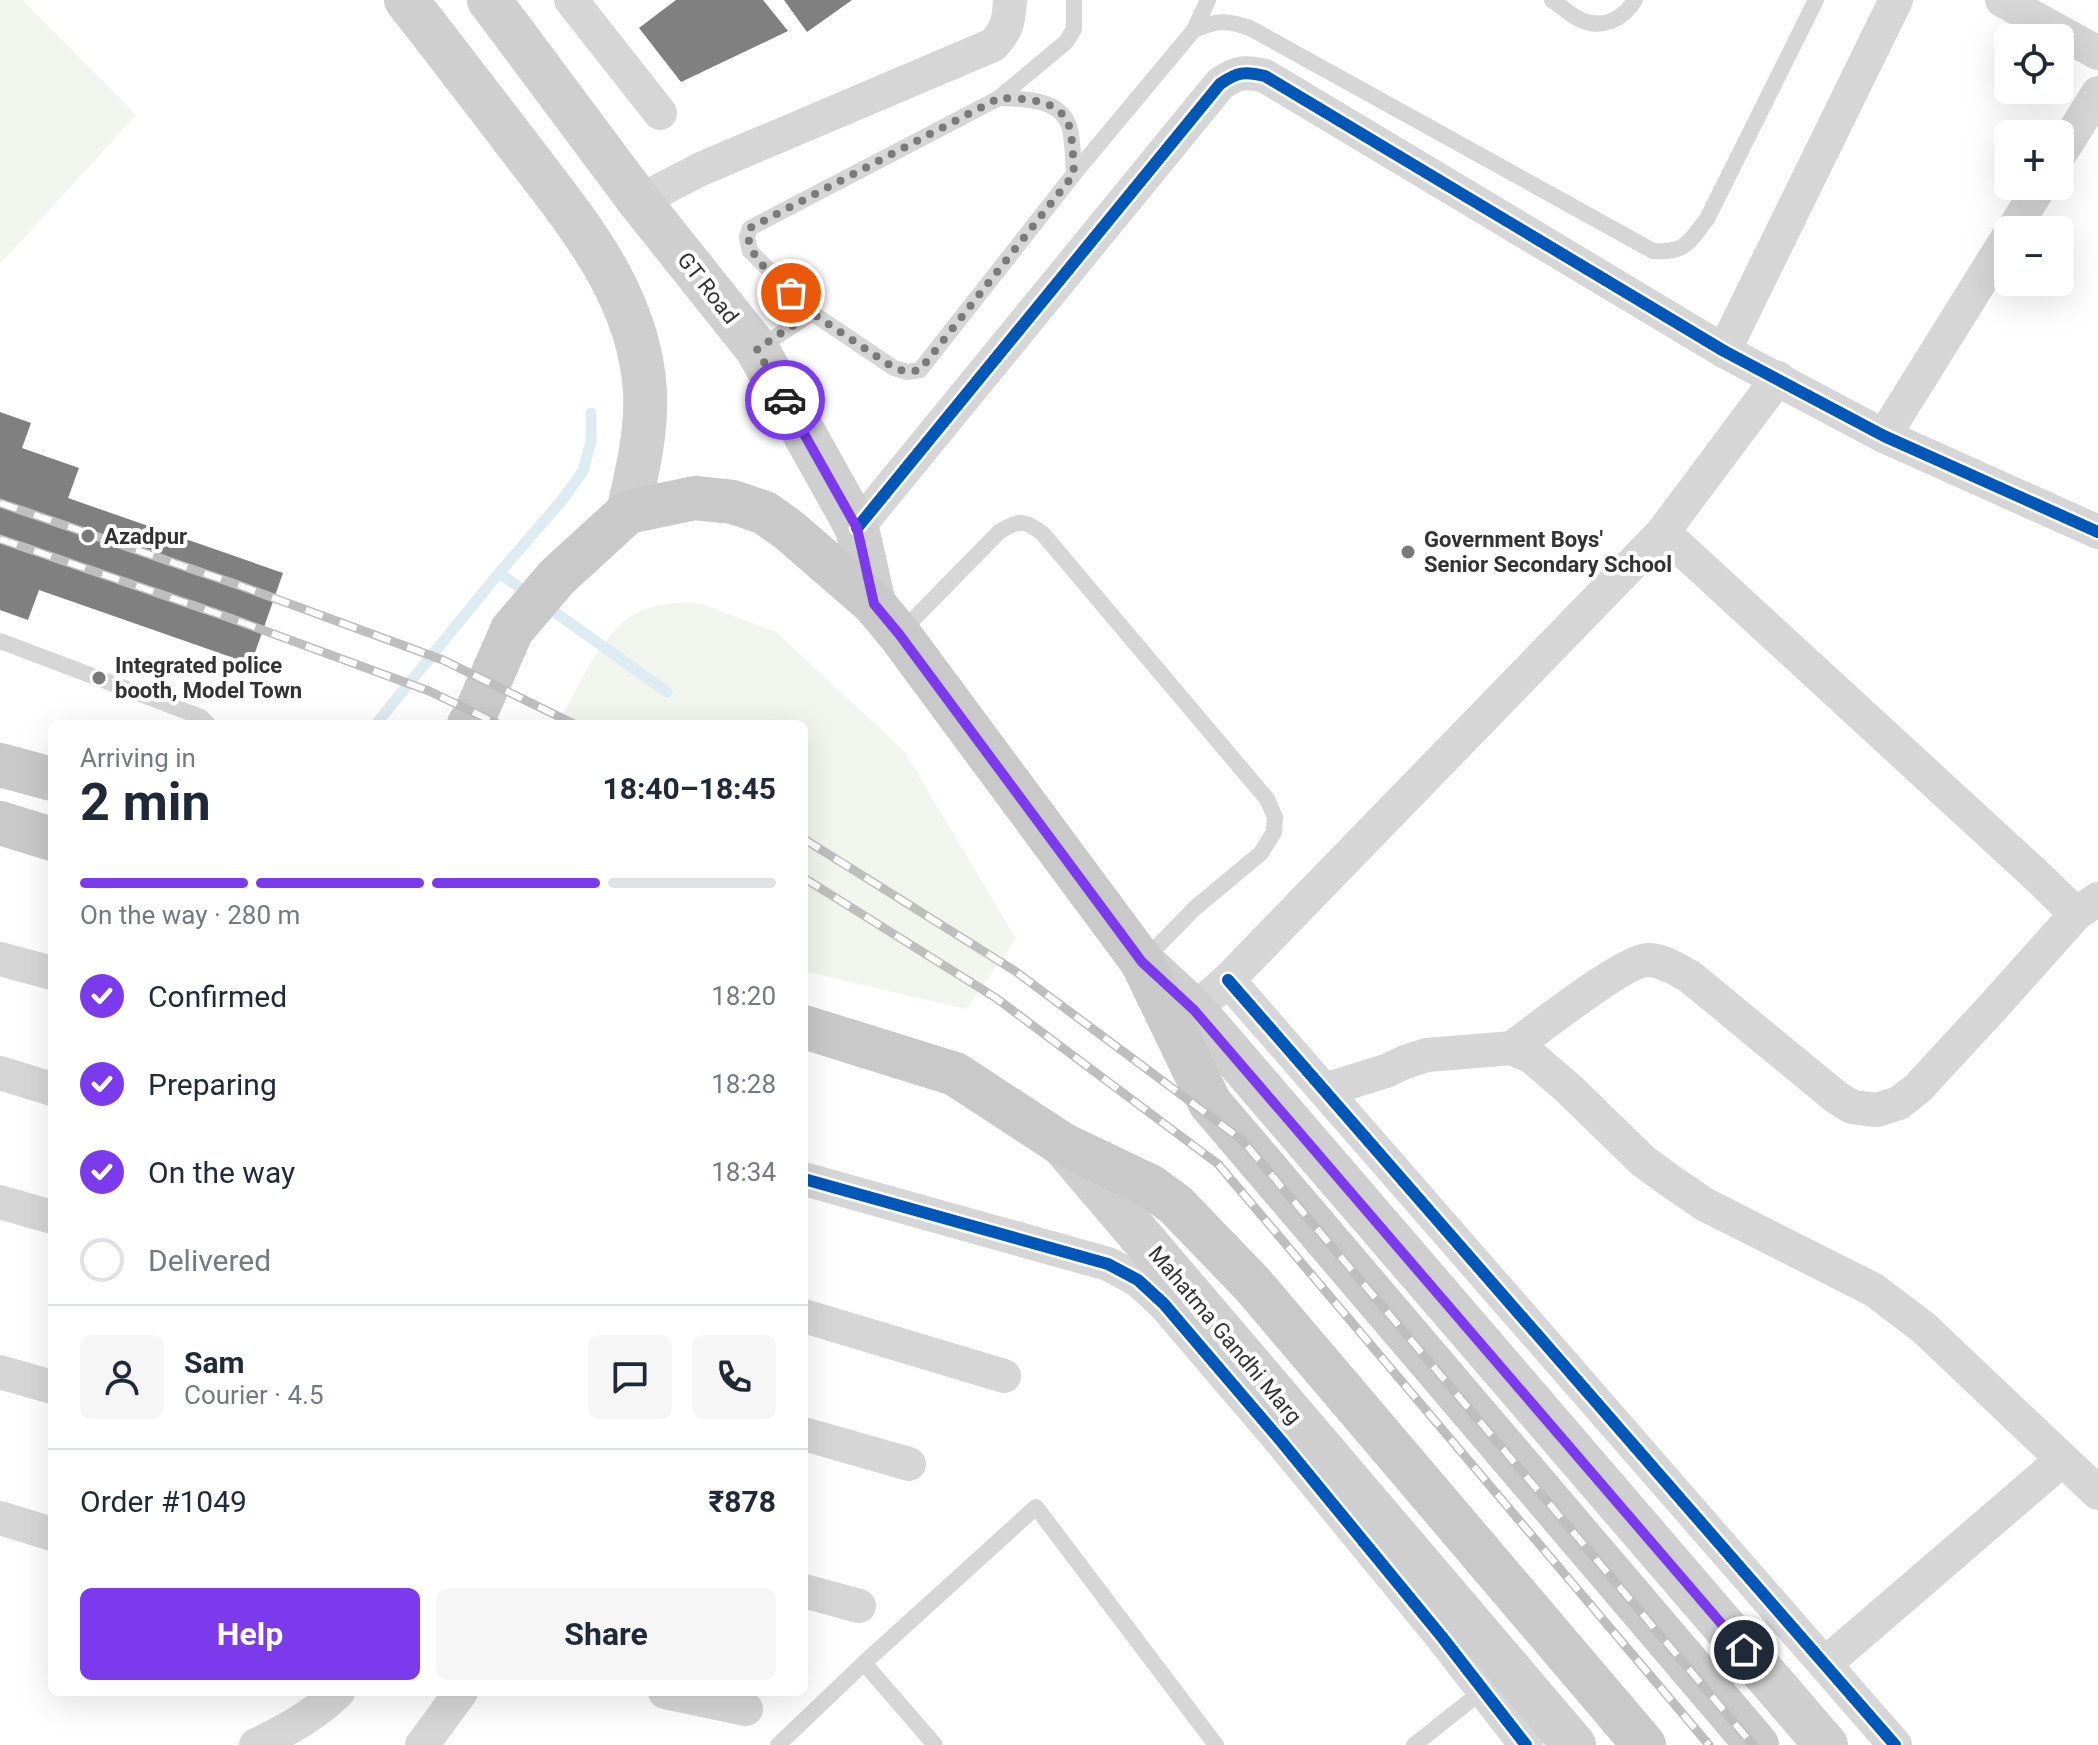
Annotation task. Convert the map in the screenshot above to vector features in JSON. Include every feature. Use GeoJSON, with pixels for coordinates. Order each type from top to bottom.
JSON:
{"type":"FeatureCollection","features":[{"type":"Feature","properties":{"kind":"main road"},"geometry":{"type":"LineString","coordinates":[[406,0],[586,234],[618,291],[633,326],[645,392],[640,460],[628,512]]}},
{"type":"Feature","properties":{"kind":"main road","name":"GT Road"},"geometry":{"type":"LineString","coordinates":[[489,0],[639,201],[757,349],[857,528],[886,619]]}},
{"type":"Feature","properties":{"kind":"main road"},"geometry":{"type":"LineString","coordinates":[[474,720],[512,630],[557,577],[628,512],[695,498],[733,502],[765,513],[790,531],[886,619],[1142,962],[1194,1010],[1826,1745]]}},
{"type":"Feature","properties":{"kind":"main road"},"geometry":{"type":"LineString","coordinates":[[0,765],[48,778]]}},
{"type":"Feature","properties":{"kind":"main road"},"geometry":{"type":"LineString","coordinates":[[0,823],[48,838]]}},
{"type":"Feature","properties":{"kind":"main road"},"geometry":{"type":"LineString","coordinates":[[1142,962],[1210,1103],[1757,1745]]}},
{"type":"Feature","properties":{"kind":"main road","name":"Mahatma Gandhi Marg"},"geometry":{"type":"LineString","coordinates":[[808,1028],[955,1074],[1062,1144],[1496,1679],[1574,1745]]}},
{"type":"Feature","properties":{"kind":"main road"},"geometry":{"type":"LineString","coordinates":[[1062,1144],[1150,1186],[1176,1205],[1253,1285],[1644,1745]]}},
{"type":"Feature","properties":{"kind":"street"},"geometry":{"type":"LineString","coordinates":[[571,0],[660,113]]}},
{"type":"Feature","properties":{"kind":"street"},"geometry":{"type":"LineString","coordinates":[[639,201],[701,169],[993,45],[1004,33],[1010,0]]}},
{"type":"Feature","properties":{"kind":"street"},"geometry":{"type":"LineString","coordinates":[[1724,351],[1896,0]]}},
{"type":"Feature","properties":{"kind":"street"},"geometry":{"type":"LineString","coordinates":[[2002,0],[2098,53]]}},
{"type":"Feature","properties":{"kind":"street"},"geometry":{"type":"LineString","coordinates":[[857,528],[1220,84],[1233,74],[1250,72],[1265,76],[1724,351],[1884,436],[2098,532]]}},
{"type":"Feature","properties":{"kind":"street"},"geometry":{"type":"LineString","coordinates":[[2074,132],[2098,93]]}},
{"type":"Feature","properties":{"kind":"street"},"geometry":{"type":"LineString","coordinates":[[1884,436],[1994,259]]}},
{"type":"Feature","properties":{"kind":"street"},"geometry":{"type":"LineString","coordinates":[[1194,1010],[1228,980],[1663,532],[1778,378]]}},
{"type":"Feature","properties":{"kind":"street"},"geometry":{"type":"LineString","coordinates":[[1512,1048],[1604,982],[1633,964],[1648,960],[1669,965],[1689,976],[1836,1097],[1852,1107],[1877,1110],[1899,1103],[1918,1088],[2087,906],[2026,865],[1663,532]]}},
{"type":"Feature","properties":{"kind":"street"},"geometry":{"type":"LineString","coordinates":[[0,959],[48,972]]}},
{"type":"Feature","properties":{"kind":"street"},"geometry":{"type":"LineString","coordinates":[[1228,980],[1895,1745]]}},
{"type":"Feature","properties":{"kind":"street"},"geometry":{"type":"LineString","coordinates":[[1324,1090],[1427,1055],[1512,1048],[1532,1057],[1643,1161],[1704,1204],[1874,1290],[1924,1328],[2098,1493]]}},
{"type":"Feature","properties":{"kind":"street"},"geometry":{"type":"LineString","coordinates":[[0,1073],[48,1088]]}},
{"type":"Feature","properties":{"kind":"street"},"geometry":{"type":"LineString","coordinates":[[808,1180],[1108,1264],[1138,1280],[1164,1304],[1281,1441],[1442,1637],[1496,1679],[1526,1745]]}},
{"type":"Feature","properties":{"kind":"street"},"geometry":{"type":"LineString","coordinates":[[0,1202],[48,1216]]}},
{"type":"Feature","properties":{"kind":"street"},"geometry":{"type":"LineString","coordinates":[[808,1317],[1004,1376]]}},
{"type":"Feature","properties":{"kind":"street"},"geometry":{"type":"LineString","coordinates":[[0,1372],[48,1386]]}},
{"type":"Feature","properties":{"kind":"street"},"geometry":{"type":"LineString","coordinates":[[808,1435],[909,1464]]}},
{"type":"Feature","properties":{"kind":"street"},"geometry":{"type":"LineString","coordinates":[[1826,1663],[2062,1460]]}},
{"type":"Feature","properties":{"kind":"street"},"geometry":{"type":"LineString","coordinates":[[0,1518],[48,1533]]}},
{"type":"Feature","properties":{"kind":"street"},"geometry":{"type":"LineString","coordinates":[[808,1592],[859,1606]]}},
{"type":"Feature","properties":{"kind":"street"},"geometry":{"type":"LineString","coordinates":[[256,1745],[282,1733],[323,1707],[334,1696]]}},
{"type":"Feature","properties":{"kind":"street"},"geometry":{"type":"LineString","coordinates":[[422,1745],[458,1696]]}},
{"type":"Feature","properties":{"kind":"street"},"geometry":{"type":"LineString","coordinates":[[684,1696],[746,1709]]}},
{"type":"Feature","properties":{"kind":"lane"},"geometry":{"type":"LineString","coordinates":[[1074,0],[1074,29],[1066,42],[999,98],[750,228],[747,237],[750,251],[812,313],[894,368],[907,372],[920,370],[1074,174],[1194,30],[1208,0]]}},
{"type":"Feature","properties":{"kind":"lane"},"geometry":{"type":"LineString","coordinates":[[1552,0],[1580,20],[1601,25],[1619,18],[1635,0]]}},
{"type":"Feature","properties":{"kind":"lane"},"geometry":{"type":"LineString","coordinates":[[1194,30],[1213,22],[1233,22],[1250,28],[1653,251],[1672,252],[1687,245],[1707,219],[1816,0]]}},
{"type":"Feature","properties":{"kind":"lane"},"geometry":{"type":"LineString","coordinates":[[999,98],[1035,99],[1058,109],[1070,126],[1074,174]]}},
{"type":"Feature","properties":{"kind":"lane"},"geometry":{"type":"LineString","coordinates":[[757,349],[812,313]]}},
{"type":"Feature","properties":{"kind":"lane"},"geometry":{"type":"LineString","coordinates":[[886,619],[999,532],[1014,523],[1030,524],[1043,534],[1267,799],[1275,817],[1274,832],[1261,853],[1195,908],[1142,962]]}},
{"type":"Feature","properties":{"kind":"lane"},"geometry":{"type":"LineString","coordinates":[[0,641],[204,720]]}},
{"type":"Feature","properties":{"kind":"lane"},"geometry":{"type":"LineString","coordinates":[[778,1745],[1036,1507],[1216,1745]]}},
{"type":"Feature","properties":{"kind":"lane"},"geometry":{"type":"LineString","coordinates":[[864,1663],[935,1745]]}},
{"type":"Feature","properties":{"kind":"lane"},"geometry":{"type":"LineString","coordinates":[[1414,1745],[1496,1679]]}},
{"type":"Feature","properties":{"kind":"shaded area"},"geometry":{"type":"Polygon","coordinates":[[[0,0],[22,0],[136,115],[0,264],[0,0]]]}},
{"type":"Feature","properties":{"kind":"shaded area"},"geometry":{"type":"Polygon","coordinates":[[[686,602],[705,605],[776,632],[904,751],[1016,939],[966,1009],[808,972],[808,720],[560,720],[594,657],[618,627],[648,608],[686,602]]]}},
{"type":"Feature","properties":{"kind":"building"},"geometry":{"type":"Polygon","coordinates":[[[676,0],[763,0],[788,31],[681,82],[639,28],[676,0]]]}},
{"type":"Feature","properties":{"kind":"building"},"geometry":{"type":"Polygon","coordinates":[[[784,0],[852,0],[807,32],[784,0]]]}},
{"type":"Feature","properties":{"kind":"building","name":"Azadpur"},"geometry":{"type":"Polygon","coordinates":[[[0,412],[31,423],[22,448],[79,468],[68,498],[283,573],[251,664],[39,590],[28,620],[0,610],[0,412]]]}},
{"type":"Feature","properties":{"kind":"waterway"},"geometry":{"type":"LineString","coordinates":[[379,720],[583,471],[591,441],[591,413]]}},
{"type":"Feature","properties":{"kind":"waterway"},"geometry":{"type":"LineString","coordinates":[[499,573],[519,587]]}},
{"type":"Feature","properties":{"kind":"waterway"},"geometry":{"type":"LineString","coordinates":[[556,613],[667,692]]}},
{"type":"Feature","properties":{"kind":"railway"},"geometry":{"type":"LineString","coordinates":[[0,503],[443,660],[566,720]]}},
{"type":"Feature","properties":{"kind":"railway"},"geometry":{"type":"LineString","coordinates":[[0,539],[429,691],[490,720]]}},
{"type":"Feature","properties":{"kind":"railway"},"geometry":{"type":"LineString","coordinates":[[808,842],[1015,971],[1242,1140],[1753,1745]]}},
{"type":"Feature","properties":{"kind":"railway"},"geometry":{"type":"LineString","coordinates":[[808,880],[996,998],[1218,1164],[1709,1745]]}},
{"type":"Feature","properties":{"kind":"cycle path"},"geometry":{"type":"LineString","coordinates":[[857,528],[1220,84],[1246,73],[1265,76],[1724,351],[1884,436],[2098,532]]}},
{"type":"Feature","properties":{"kind":"cycle path"},"geometry":{"type":"LineString","coordinates":[[1228,980],[1895,1745]]}},
{"type":"Feature","properties":{"kind":"cycle path"},"geometry":{"type":"LineString","coordinates":[[808,1180],[1108,1264],[1138,1280],[1164,1304],[1281,1441],[1526,1745]]}},
{"type":"Feature","properties":{"kind":"way so far"},"geometry":{"type":"LineString","coordinates":[[785,400],[757,349],[812,313],[894,368],[907,372],[920,370],[1074,174],[1070,126],[1058,109],[1035,99],[999,98],[750,228],[747,237],[750,251],[791,293]]}},
{"type":"Feature","properties":{"kind":"place","name":"Azadpur"},"geometry":{"type":"Point","coordinates":[88,536]}},
{"type":"Feature","properties":{"kind":"place","name":"Government Boys' Senior Secondary School"},"geometry":{"type":"Point","coordinates":[1408,552]}},
{"type":"Feature","properties":{"kind":"place","name":"Integrated police booth, Model Town"},"geometry":{"type":"Point","coordinates":[99,678]}},
{"type":"Feature","properties":{"kind":"route"},"geometry":{"type":"LineString","coordinates":[[785,400],[857,528],[874,604],[1142,962],[1194,1010],[1744,1650]]}}]}
